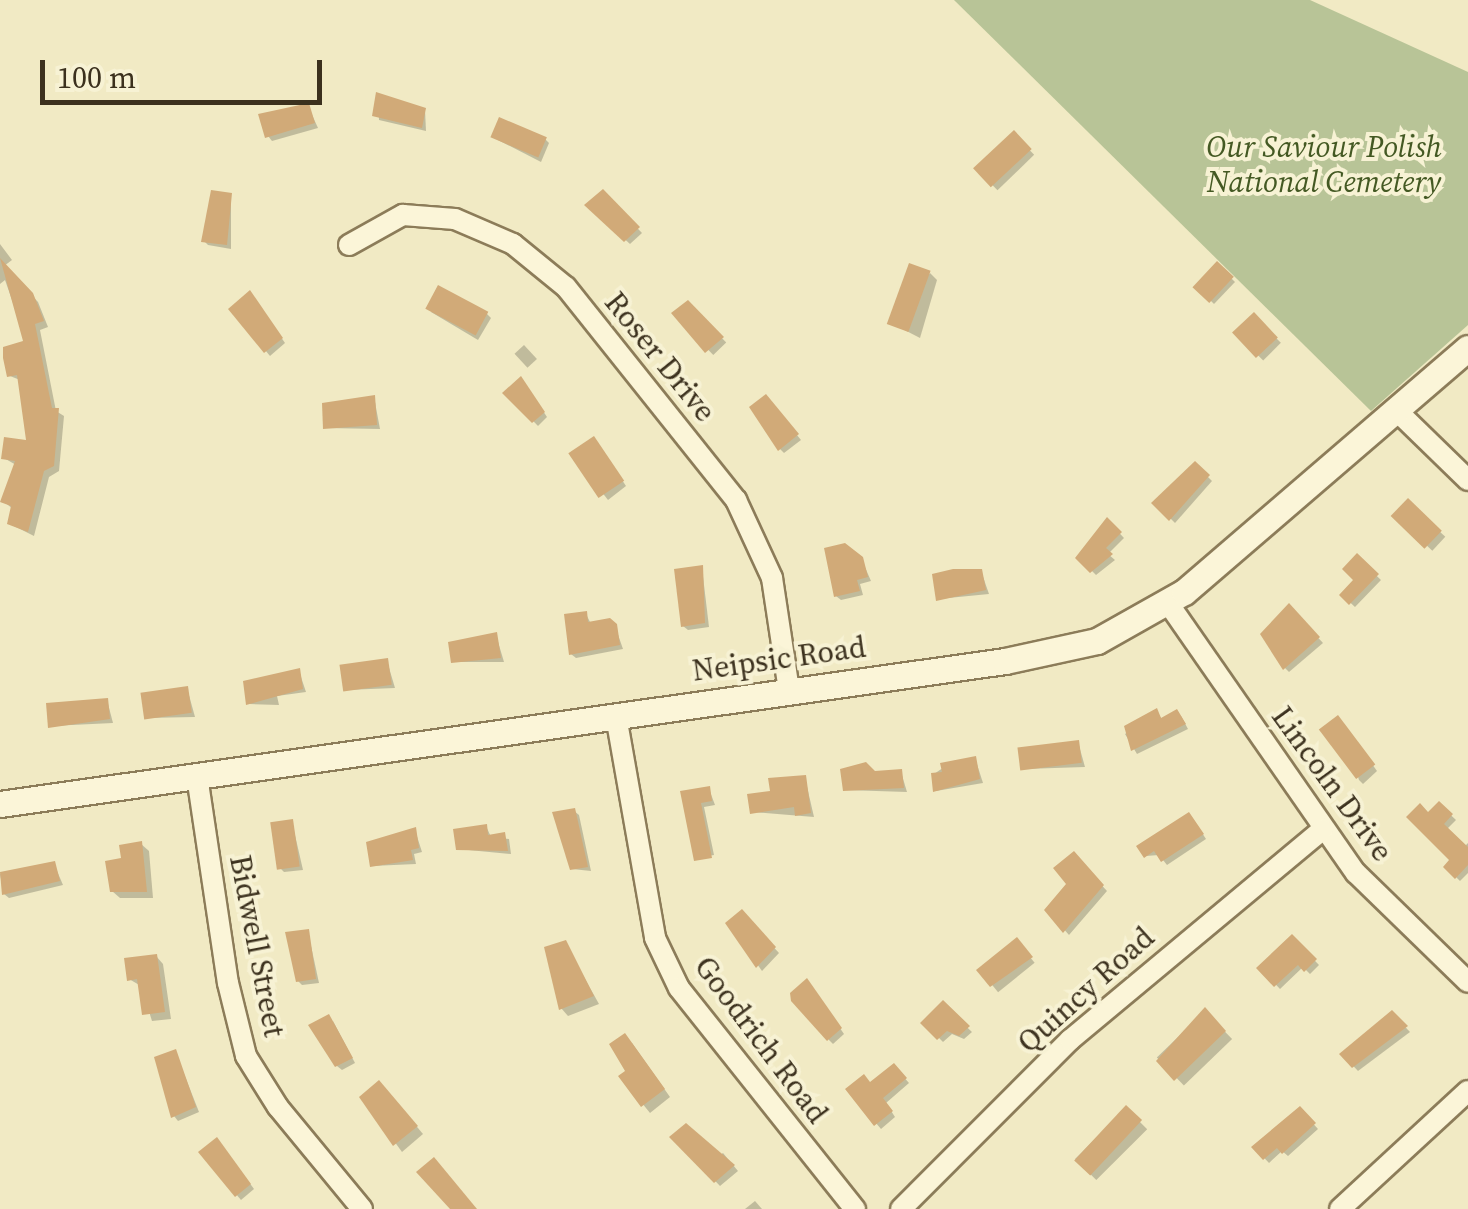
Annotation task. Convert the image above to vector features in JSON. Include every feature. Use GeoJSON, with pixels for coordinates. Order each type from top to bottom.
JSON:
{"type":"FeatureCollection","features":[{"type":"Feature","properties":{"kind":"street","name":"Roser Drive"},"geometry":{"type":"LineString","coordinates":[[349,245],[403,215],[455,219],[513,244],[566,286],[736,500],[772,578],[789,690]]}},
{"type":"Feature","properties":{"kind":"street","name":"Neipsic Road"},"geometry":{"type":"LineString","coordinates":[[0,804],[1065,650],[1168,604],[1468,348]]}},
{"type":"Feature","properties":{"kind":"street"},"geometry":{"type":"LineString","coordinates":[[1397,412],[1468,480]]}},
{"type":"Feature","properties":{"kind":"street","name":"Lincoln Drive"},"geometry":{"type":"LineString","coordinates":[[1168,604],[1356,872],[1468,982]]}},
{"type":"Feature","properties":{"kind":"street","name":"Goodrich Road"},"geometry":{"type":"LineString","coordinates":[[616,716],[655,938],[679,988],[855,1209]]}},
{"type":"Feature","properties":{"kind":"street","name":"Bidwell Street"},"geometry":{"type":"LineString","coordinates":[[197,776],[228,983],[246,1056],[278,1107],[362,1209]]}},
{"type":"Feature","properties":{"kind":"street","name":"Quincy Road"},"geometry":{"type":"LineString","coordinates":[[902,1209],[1070,1040],[1323,829]]}},
{"type":"Feature","properties":{"kind":"street"},"geometry":{"type":"LineString","coordinates":[[1340,1209],[1468,1091]]}},
{"type":"Feature","properties":{"kind":"green space","name":"Our Saviour Polish National Cemetery"},"geometry":{"type":"Polygon","coordinates":[[[954,0],[1310,0],[1468,72],[1468,325],[1371,411],[954,0]]]}},
{"type":"Feature","properties":{"kind":"building"},"geometry":{"type":"Polygon","coordinates":[[[376,92],[426,108],[422,128],[372,116],[376,92]]]}},
{"type":"Feature","properties":{"kind":"building"},"geometry":{"type":"Polygon","coordinates":[[[309,103],[315,123],[265,138],[258,114],[309,103]]]}},
{"type":"Feature","properties":{"kind":"building"},"geometry":{"type":"Polygon","coordinates":[[[499,117],[547,137],[538,158],[490,137],[499,117]]]}},
{"type":"Feature","properties":{"kind":"building"},"geometry":{"type":"Polygon","coordinates":[[[1014,130],[1032,149],[991,187],[973,168],[1014,130]]]}},
{"type":"Feature","properties":{"kind":"building"},"geometry":{"type":"Polygon","coordinates":[[[603,189],[640,227],[624,242],[584,205],[603,189]]]}},
{"type":"Feature","properties":{"kind":"building"},"geometry":{"type":"Polygon","coordinates":[[[211,190],[232,193],[227,245],[201,242],[211,190]]]}},
{"type":"Feature","properties":{"kind":"building"},"geometry":{"type":"Polygon","coordinates":[[[0,258],[33,293],[44,321],[35,324],[52,408],[59,408],[54,466],[44,471],[28,532],[7,524],[11,506],[0,502],[15,461],[1,459],[4,437],[26,440],[17,375],[7,377],[3,358],[3,347],[23,341],[0,258]]]}},
{"type":"Feature","properties":{"kind":"building"},"geometry":{"type":"Polygon","coordinates":[[[1217,261],[1234,277],[1209,303],[1192,287],[1217,261]]]}},
{"type":"Feature","properties":{"kind":"building"},"geometry":{"type":"Polygon","coordinates":[[[909,263],[931,271],[908,332],[887,324],[909,263]]]}},
{"type":"Feature","properties":{"kind":"building"},"geometry":{"type":"Polygon","coordinates":[[[438,285],[488,312],[476,336],[425,309],[438,285]]]}},
{"type":"Feature","properties":{"kind":"building"},"geometry":{"type":"Polygon","coordinates":[[[250,290],[283,338],[264,353],[228,309],[250,290]]]}},
{"type":"Feature","properties":{"kind":"building"},"geometry":{"type":"Polygon","coordinates":[[[688,300],[724,337],[705,353],[671,313],[688,300]]]}},
{"type":"Feature","properties":{"kind":"building"},"geometry":{"type":"Polygon","coordinates":[[[1254,312],[1278,338],[1256,358],[1232,332],[1254,312]]]}},
{"type":"Feature","properties":{"kind":"building"},"geometry":{"type":"Polygon","coordinates":[[[521,376],[545,412],[532,423],[502,393],[521,376]]]}},
{"type":"Feature","properties":{"kind":"building"},"geometry":{"type":"Polygon","coordinates":[[[766,394],[799,434],[778,451],[749,407],[766,394]]]}},
{"type":"Feature","properties":{"kind":"building"},"geometry":{"type":"Polygon","coordinates":[[[375,395],[377,425],[323,429],[322,403],[375,395]]]}},
{"type":"Feature","properties":{"kind":"building"},"geometry":{"type":"Polygon","coordinates":[[[594,436],[624,481],[598,498],[568,453],[594,436]]]}},
{"type":"Feature","properties":{"kind":"building"},"geometry":{"type":"Polygon","coordinates":[[[1195,461],[1210,475],[1169,521],[1151,503],[1195,461]]]}},
{"type":"Feature","properties":{"kind":"building"},"geometry":{"type":"Polygon","coordinates":[[[1408,498],[1442,531],[1424,549],[1391,516],[1408,498]]]}},
{"type":"Feature","properties":{"kind":"building"},"geometry":{"type":"Polygon","coordinates":[[[1107,517],[1122,532],[1106,548],[1113,554],[1090,573],[1075,558],[1107,517]]]}},
{"type":"Feature","properties":{"kind":"building"},"geometry":{"type":"Polygon","coordinates":[[[845,543],[863,557],[868,577],[857,580],[860,591],[834,597],[824,548],[845,543]]]}},
{"type":"Feature","properties":{"kind":"building"},"geometry":{"type":"Polygon","coordinates":[[[1357,553],[1379,574],[1349,605],[1339,595],[1353,580],[1342,569],[1357,553]]]}},
{"type":"Feature","properties":{"kind":"building"},"geometry":{"type":"Polygon","coordinates":[[[703,565],[705,623],[681,627],[674,569],[703,565]]]}},
{"type":"Feature","properties":{"kind":"building"},"geometry":{"type":"Polygon","coordinates":[[[982,569],[986,590],[936,601],[932,574],[982,569]]]}},
{"type":"Feature","properties":{"kind":"building"},"geometry":{"type":"Polygon","coordinates":[[[1289,603],[1320,637],[1283,670],[1260,634],[1289,603]]]}},
{"type":"Feature","properties":{"kind":"building"},"geometry":{"type":"Polygon","coordinates":[[[587,611],[588,622],[610,618],[617,624],[620,645],[569,655],[564,614],[587,611]]]}},
{"type":"Feature","properties":{"kind":"building"},"geometry":{"type":"Polygon","coordinates":[[[497,632],[501,658],[451,663],[448,642],[497,632]]]}},
{"type":"Feature","properties":{"kind":"building"},"geometry":{"type":"Polygon","coordinates":[[[388,658],[392,685],[343,692],[339,665],[388,658]]]}},
{"type":"Feature","properties":{"kind":"building"},"geometry":{"type":"Polygon","coordinates":[[[300,668],[303,689],[246,705],[243,681],[300,668]]]}},
{"type":"Feature","properties":{"kind":"building"},"geometry":{"type":"Polygon","coordinates":[[[188,686],[192,713],[144,719],[140,693],[188,686]]]}},
{"type":"Feature","properties":{"kind":"building"},"geometry":{"type":"Polygon","coordinates":[[[108,698],[110,719],[48,728],[46,703],[108,698]]]}},
{"type":"Feature","properties":{"kind":"building"},"geometry":{"type":"Polygon","coordinates":[[[1157,708],[1161,718],[1177,709],[1186,724],[1131,751],[1124,726],[1157,708]]]}},
{"type":"Feature","properties":{"kind":"building"},"geometry":{"type":"Polygon","coordinates":[[[1338,715],[1375,765],[1356,779],[1319,729],[1338,715]]]}},
{"type":"Feature","properties":{"kind":"building"},"geometry":{"type":"Polygon","coordinates":[[[1079,740],[1082,763],[1020,770],[1017,748],[1079,740]]]}},
{"type":"Feature","properties":{"kind":"building"},"geometry":{"type":"Polygon","coordinates":[[[976,756],[980,779],[933,792],[931,773],[942,772],[940,763],[976,756]]]}},
{"type":"Feature","properties":{"kind":"building"},"geometry":{"type":"Polygon","coordinates":[[[866,762],[875,771],[902,769],[904,788],[843,791],[840,769],[866,762]]]}},
{"type":"Feature","properties":{"kind":"building"},"geometry":{"type":"Polygon","coordinates":[[[806,775],[811,813],[795,816],[794,807],[750,814],[747,794],[770,791],[768,778],[806,775]]]}},
{"type":"Feature","properties":{"kind":"building"},"geometry":{"type":"Polygon","coordinates":[[[710,786],[712,801],[701,803],[712,858],[694,861],[680,791],[710,786]]]}},
{"type":"Feature","properties":{"kind":"building"},"geometry":{"type":"Polygon","coordinates":[[[1439,801],[1453,814],[1444,824],[1468,847],[1468,865],[1455,879],[1443,867],[1449,860],[1406,817],[1420,803],[1428,812],[1439,801]]]}},
{"type":"Feature","properties":{"kind":"building"},"geometry":{"type":"Polygon","coordinates":[[[575,808],[588,867],[570,870],[552,812],[575,808]]]}},
{"type":"Feature","properties":{"kind":"building"},"geometry":{"type":"Polygon","coordinates":[[[1189,812],[1204,834],[1161,862],[1154,851],[1144,858],[1136,846],[1189,812]]]}},
{"type":"Feature","properties":{"kind":"building"},"geometry":{"type":"Polygon","coordinates":[[[293,819],[300,867],[277,870],[270,822],[293,819]]]}},
{"type":"Feature","properties":{"kind":"building"},"geometry":{"type":"Polygon","coordinates":[[[487,824],[488,835],[505,832],[508,851],[456,850],[453,829],[487,824]]]}},
{"type":"Feature","properties":{"kind":"building"},"geometry":{"type":"Polygon","coordinates":[[[416,827],[419,848],[411,850],[413,860],[370,867],[366,842],[416,827]]]}},
{"type":"Feature","properties":{"kind":"building"},"geometry":{"type":"Polygon","coordinates":[[[142,841],[147,892],[110,892],[105,861],[121,858],[119,845],[142,841]]]}},
{"type":"Feature","properties":{"kind":"building"},"geometry":{"type":"Polygon","coordinates":[[[1074,851],[1104,885],[1063,933],[1044,910],[1066,884],[1053,868],[1074,851]]]}},
{"type":"Feature","properties":{"kind":"building"},"geometry":{"type":"Polygon","coordinates":[[[55,861],[60,881],[2,895],[0,872],[55,861]]]}},
{"type":"Feature","properties":{"kind":"building"},"geometry":{"type":"Polygon","coordinates":[[[742,909],[776,947],[756,968],[725,923],[742,909]]]}},
{"type":"Feature","properties":{"kind":"building"},"geometry":{"type":"Polygon","coordinates":[[[309,929],[316,979],[296,982],[285,932],[309,929]]]}},
{"type":"Feature","properties":{"kind":"building"},"geometry":{"type":"Polygon","coordinates":[[[1292,934],[1317,959],[1304,972],[1298,965],[1274,987],[1256,968],[1292,934]]]}},
{"type":"Feature","properties":{"kind":"building"},"geometry":{"type":"Polygon","coordinates":[[[1017,937],[1033,957],[990,987],[976,970],[1017,937]]]}},
{"type":"Feature","properties":{"kind":"building"},"geometry":{"type":"Polygon","coordinates":[[[566,940],[594,996],[559,1010],[544,947],[566,940]]]}},
{"type":"Feature","properties":{"kind":"building"},"geometry":{"type":"Polygon","coordinates":[[[157,954],[165,1012],[142,1015],[137,979],[127,981],[124,958],[157,954]]]}},
{"type":"Feature","properties":{"kind":"building"},"geometry":{"type":"Polygon","coordinates":[[[807,978],[842,1028],[827,1041],[791,1001],[790,993],[807,978]]]}},
{"type":"Feature","properties":{"kind":"building"},"geometry":{"type":"Polygon","coordinates":[[[943,1000],[970,1026],[959,1036],[947,1031],[937,1040],[920,1023],[943,1000]]]}},
{"type":"Feature","properties":{"kind":"building"},"geometry":{"type":"Polygon","coordinates":[[[1205,1007],[1226,1031],[1174,1081],[1156,1061],[1205,1007]]]}},
{"type":"Feature","properties":{"kind":"building"},"geometry":{"type":"Polygon","coordinates":[[[1392,1010],[1408,1026],[1352,1068],[1339,1054],[1392,1010]]]}},
{"type":"Feature","properties":{"kind":"building"},"geometry":{"type":"Polygon","coordinates":[[[329,1014],[353,1058],[335,1067],[308,1025],[329,1014]]]}},
{"type":"Feature","properties":{"kind":"building"},"geometry":{"type":"Polygon","coordinates":[[[625,1033],[665,1089],[641,1107],[618,1076],[625,1071],[609,1044],[625,1033]]]}},
{"type":"Feature","properties":{"kind":"building"},"geometry":{"type":"Polygon","coordinates":[[[176,1049],[196,1107],[171,1118],[154,1057],[176,1049]]]}},
{"type":"Feature","properties":{"kind":"building"},"geometry":{"type":"Polygon","coordinates":[[[894,1063],[907,1078],[883,1098],[893,1111],[874,1126],[845,1089],[864,1074],[870,1082],[894,1063]]]}},
{"type":"Feature","properties":{"kind":"building"},"geometry":{"type":"Polygon","coordinates":[[[379,1080],[418,1126],[393,1146],[359,1097],[379,1080]]]}},
{"type":"Feature","properties":{"kind":"building"},"geometry":{"type":"Polygon","coordinates":[[[1126,1105],[1142,1120],[1090,1176],[1074,1161],[1126,1105]]]}},
{"type":"Feature","properties":{"kind":"building"},"geometry":{"type":"Polygon","coordinates":[[[1300,1106],[1316,1123],[1282,1154],[1277,1148],[1263,1160],[1251,1147],[1300,1106]]]}},
{"type":"Feature","properties":{"kind":"building"},"geometry":{"type":"Polygon","coordinates":[[[686,1123],[735,1165],[714,1183],[669,1137],[686,1123]]]}},
{"type":"Feature","properties":{"kind":"building"},"geometry":{"type":"Polygon","coordinates":[[[217,1137],[251,1184],[235,1197],[198,1152],[217,1137]]]}},
{"type":"Feature","properties":{"kind":"building"},"geometry":{"type":"Polygon","coordinates":[[[434,1157],[477,1209],[450,1209],[416,1172],[434,1157]]]}}]}
